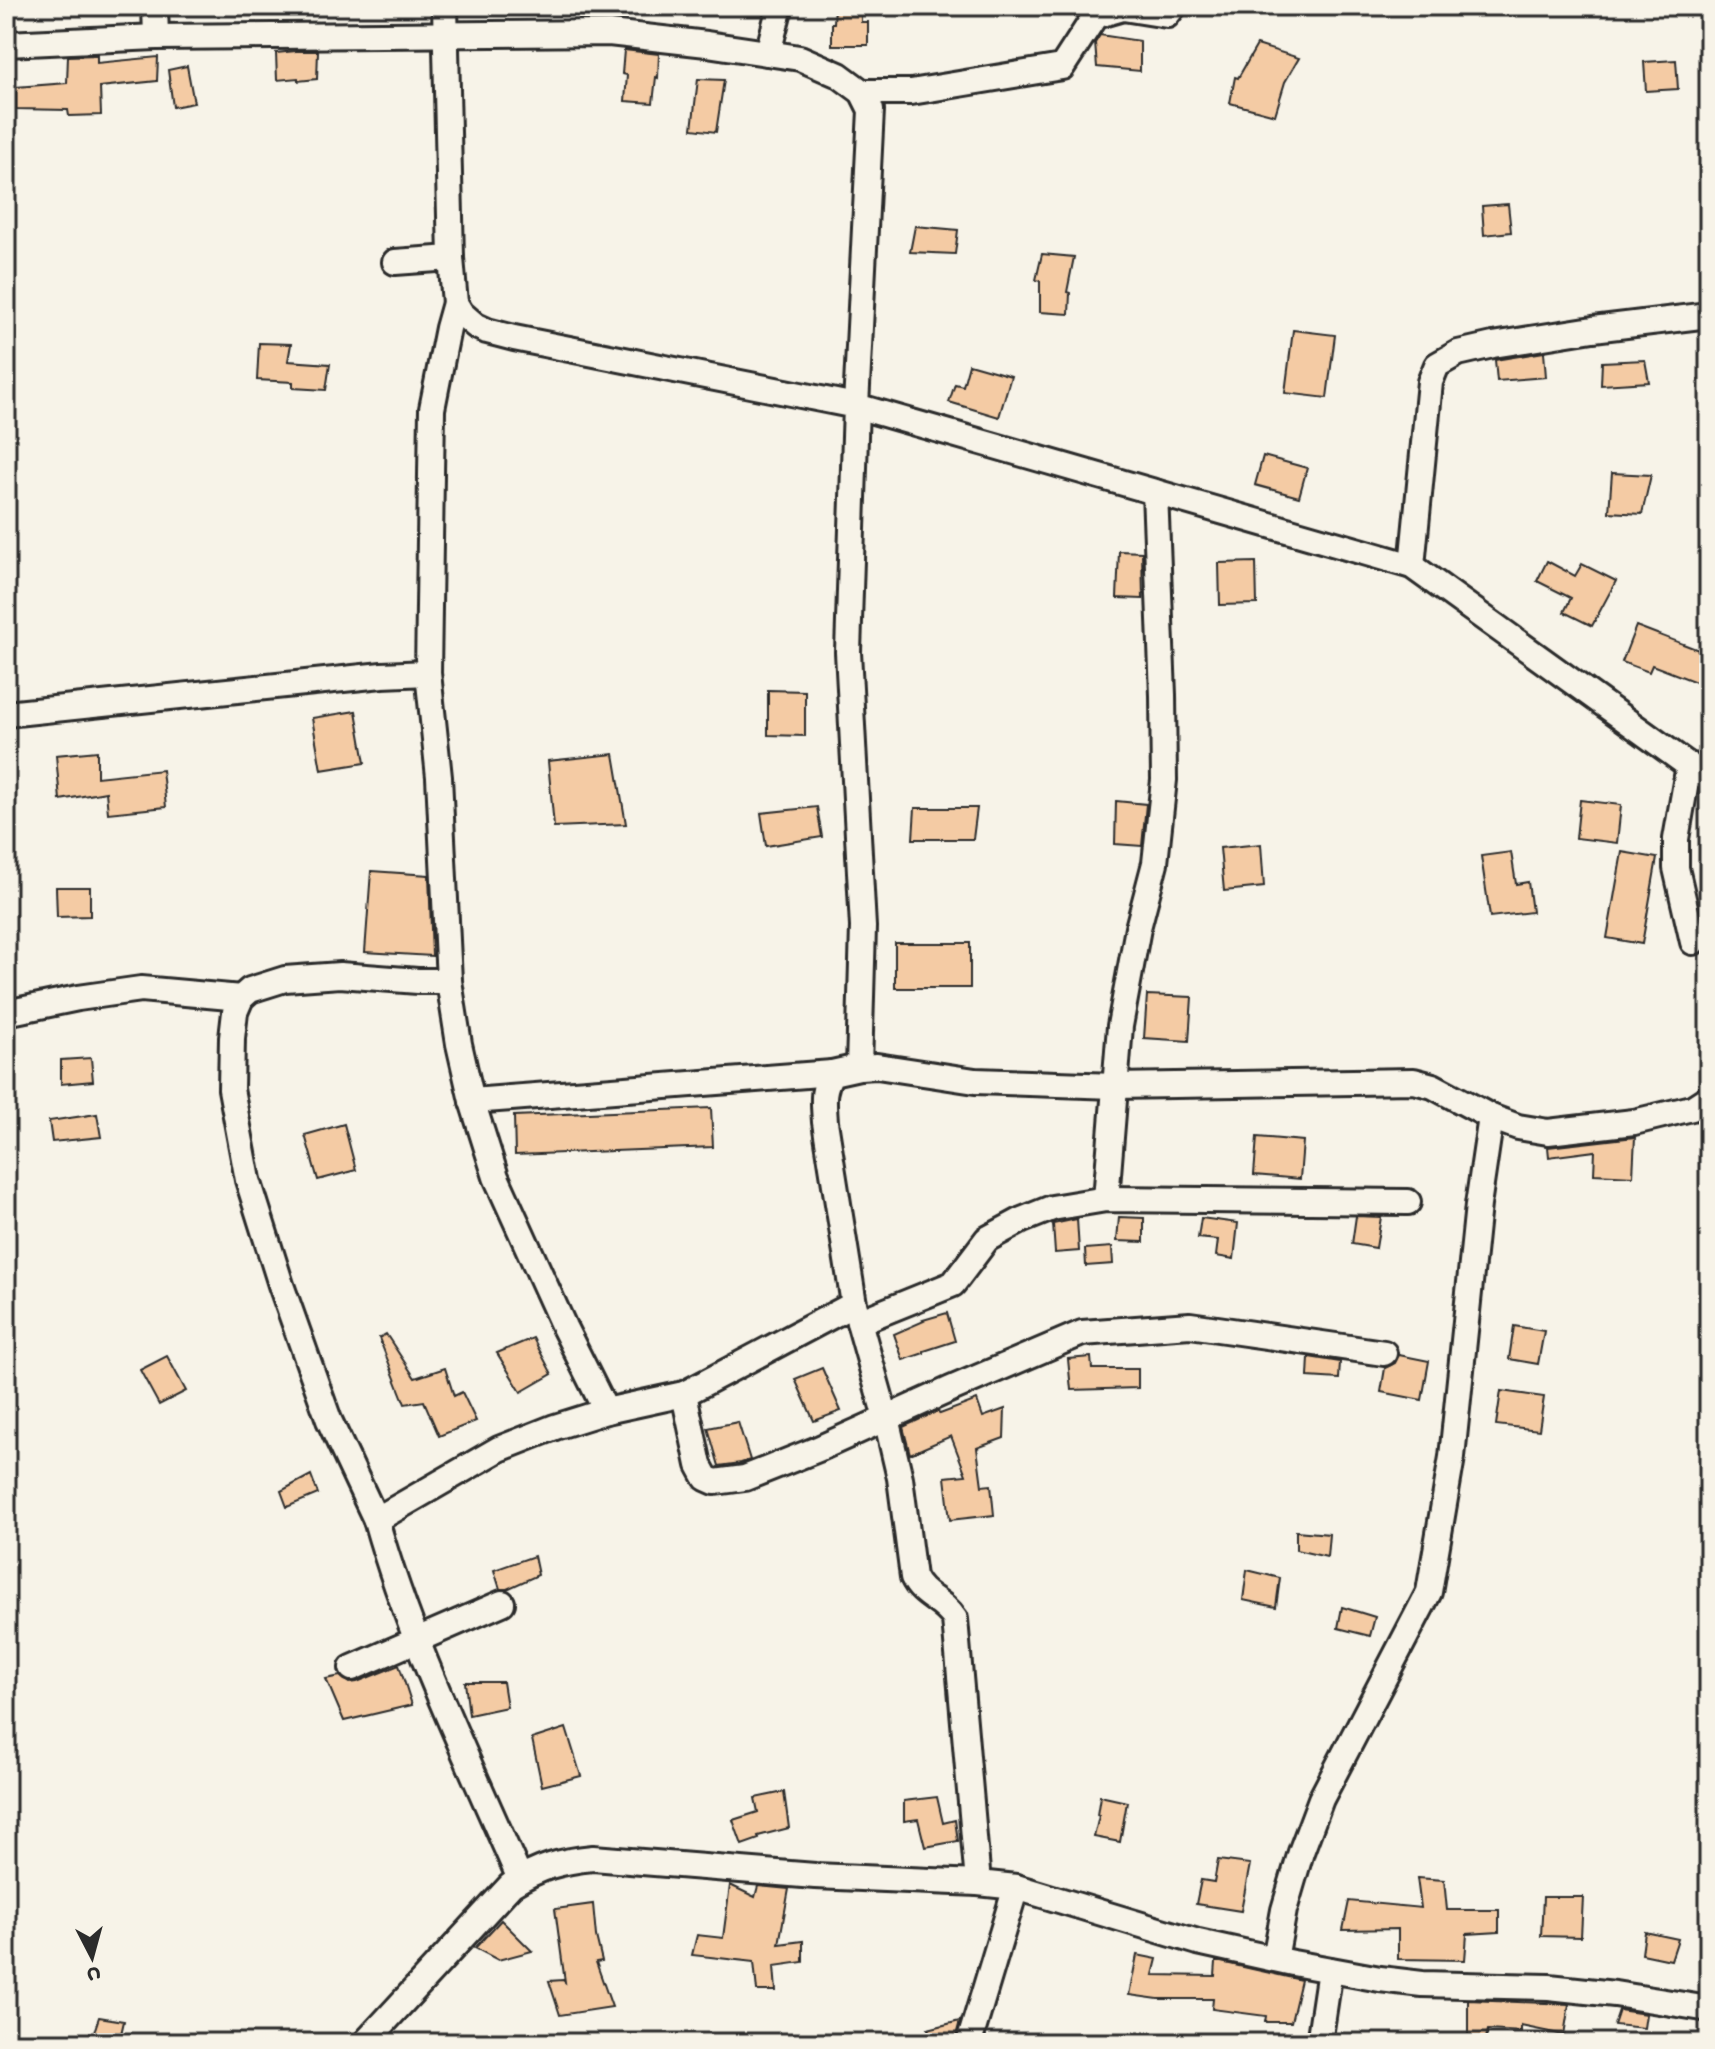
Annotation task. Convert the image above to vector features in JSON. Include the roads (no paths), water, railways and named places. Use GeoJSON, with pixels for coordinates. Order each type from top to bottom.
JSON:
{"type":"FeatureCollection","features":[{"type":"Feature","properties":{"kind":"street"},"geometry":{"type":"LineString","coordinates":[[155,6],[156,37]]}},
{"type":"Feature","properties":{"kind":"street"},"geometry":{"type":"LineString","coordinates":[[445,6],[451,258],[455,303],[432,409],[428,673],[439,777],[449,981],[472,1101],[502,1191],[606,1411]]}},
{"type":"Feature","properties":{"kind":"street"},"geometry":{"type":"LineString","coordinates":[[768,53],[780,6]]}},
{"type":"Feature","properties":{"kind":"street"},"geometry":{"type":"LineString","coordinates":[[862,92],[911,92],[1062,67],[1095,16],[1123,8],[1167,15],[1174,6]]}},
{"type":"Feature","properties":{"kind":"street"},"geometry":{"type":"LineString","coordinates":[[6,44],[156,37],[609,33],[800,58],[839,75],[862,92],[871,110],[856,406],[848,652],[863,927],[859,1067]]}},
{"type":"Feature","properties":{"kind":"street"},"geometry":{"type":"LineString","coordinates":[[395,262],[451,258]]}},
{"type":"Feature","properties":{"kind":"street"},"geometry":{"type":"LineString","coordinates":[[455,303],[461,313],[487,331],[856,406],[1412,566],[1709,780]]}},
{"type":"Feature","properties":{"kind":"street"},"geometry":{"type":"LineString","coordinates":[[1412,566],[1430,382],[1437,365],[1458,353],[1493,345],[1709,315]]}},
{"type":"Feature","properties":{"kind":"street"},"geometry":{"type":"LineString","coordinates":[[448,328],[476,326]]}},
{"type":"Feature","properties":{"kind":"street"},"geometry":{"type":"LineString","coordinates":[[1106,1199],[1120,1026],[1138,928],[1155,863],[1164,780],[1155,492]]}},
{"type":"Feature","properties":{"kind":"street"},"geometry":{"type":"LineString","coordinates":[[6,714],[382,675],[428,673]]}},
{"type":"Feature","properties":{"kind":"street"},"geometry":{"type":"LineString","coordinates":[[1689,765],[1676,839],[1676,868],[1693,942]]}},
{"type":"Feature","properties":{"kind":"street"},"geometry":{"type":"LineString","coordinates":[[449,981],[340,975],[285,979],[250,990],[241,998],[235,1012],[231,1089],[248,1180],[329,1420],[376,1520],[388,1565],[417,1641],[520,1879]]}},
{"type":"Feature","properties":{"kind":"street"},"geometry":{"type":"LineString","coordinates":[[6,1013],[141,989],[241,998]]}},
{"type":"Feature","properties":{"kind":"street"},"geometry":{"type":"LineString","coordinates":[[472,1101],[832,1073],[877,1066],[975,1081],[1115,1086],[1414,1081],[1433,1086],[1491,1117],[1518,1127],[1548,1132],[1634,1122],[1692,1108],[1709,1097]]}},
{"type":"Feature","properties":{"kind":"street"},"geometry":{"type":"LineString","coordinates":[[832,1073],[823,1093],[825,1122],[856,1313],[900,1478],[913,1577],[918,1588],[949,1609],[955,1619],[978,1883]]}},
{"type":"Feature","properties":{"kind":"street"},"geometry":{"type":"LineString","coordinates":[[1275,1959],[1284,1910],[1321,1799],[1429,1592],[1452,1457],[1478,1205],[1491,1117]]}},
{"type":"Feature","properties":{"kind":"street"},"geometry":{"type":"LineString","coordinates":[[376,1520],[499,1449],[606,1411],[684,1394],[856,1313],[953,1284],[987,1239],[1052,1208],[1106,1199],[1408,1202]]}},
{"type":"Feature","properties":{"kind":"street"},"geometry":{"type":"LineString","coordinates":[[684,1394],[699,1465],[706,1478],[715,1482],[745,1478],[818,1449],[1082,1333],[1190,1325],[1384,1353]]}},
{"type":"Feature","properties":{"kind":"street"},"geometry":{"type":"LineString","coordinates":[[352,1668],[502,1603]]}},
{"type":"Feature","properties":{"kind":"street"},"geometry":{"type":"LineString","coordinates":[[365,2043],[511,1885],[529,1873],[563,1860],[593,1858],[815,1876],[1016,1887],[1198,1942],[1330,1970],[1422,1984],[1549,1987],[1709,2009]]}},
{"type":"Feature","properties":{"kind":"street"},"geometry":{"type":"LineString","coordinates":[[969,2043],[1016,1887]]}},
{"type":"Feature","properties":{"kind":"street"},"geometry":{"type":"LineString","coordinates":[[1319,2043],[1330,1970]]}}]}
